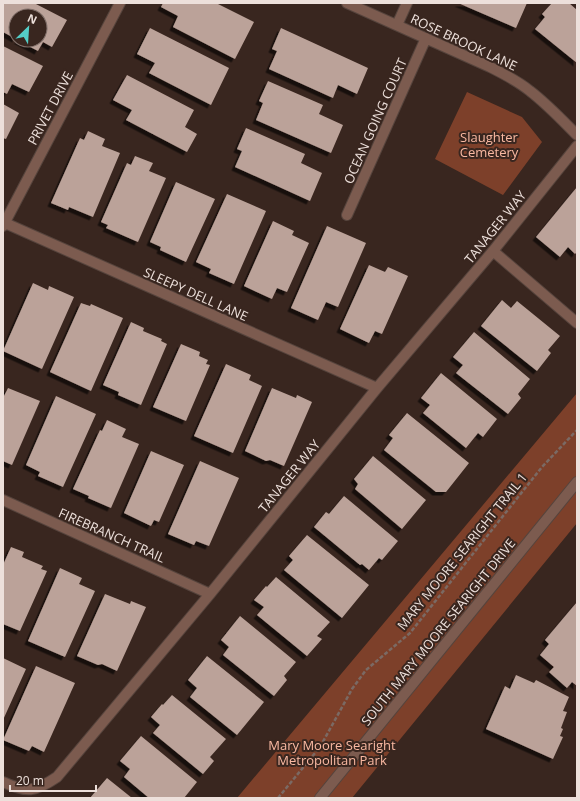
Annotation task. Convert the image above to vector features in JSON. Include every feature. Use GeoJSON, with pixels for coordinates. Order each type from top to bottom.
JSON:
{"type":"FeatureCollection","features":[{"type":"Feature","properties":{"kind":"street","name":"PRIVET DRIVE"},"geometry":{"type":"LineString","coordinates":[[4,224],[120,3]]}},
{"type":"Feature","properties":{"kind":"street","name":"ROSE BROOK LANE"},"geometry":{"type":"LineString","coordinates":[[347,3],[490,67],[529,90],[550,107],[577,135]]}},
{"type":"Feature","properties":{"kind":"street"},"geometry":{"type":"LineString","coordinates":[[397,25],[407,3]]}},
{"type":"Feature","properties":{"kind":"street","name":"OCEAN GOING COURT"},"geometry":{"type":"LineString","coordinates":[[347,215],[426,38]]}},
{"type":"Feature","properties":{"kind":"street","name":"TANAGER WAY"},"geometry":{"type":"LineString","coordinates":[[3,782],[20,790],[44,786],[57,778],[210,594],[377,388],[493,251],[577,146]]}},
{"type":"Feature","properties":{"kind":"street","name":"SLEEPY DELL LANE"},"geometry":{"type":"LineString","coordinates":[[4,224],[377,388]]}},
{"type":"Feature","properties":{"kind":"street"},"geometry":{"type":"LineString","coordinates":[[493,251],[577,323]]}},
{"type":"Feature","properties":{"kind":"street","name":"SOUTH MARY MOORE SEARIGHT DRIVE"},"geometry":{"type":"LineString","coordinates":[[320,798],[577,482]]}},
{"type":"Feature","properties":{"kind":"street","name":"FIREBRANCH TRAIL"},"geometry":{"type":"LineString","coordinates":[[3,500],[210,594]]}},
{"type":"Feature","properties":{"kind":"path","name":"MARY MOORE SEARIGHT TRAIL 1"},"geometry":{"type":"LineString","coordinates":[[278,798],[320,747],[352,689],[366,670],[410,634],[542,467],[577,430]]}},
{"type":"Feature","properties":{"kind":"green space","name":"Slaughter Cemetery"},"geometry":{"type":"Polygon","coordinates":[[[467,92],[522,117],[542,142],[503,195],[435,159],[467,92]]]}},
{"type":"Feature","properties":{"kind":"green space","name":"Mary Moore Searight Metropolitan Park"},"geometry":{"type":"Polygon","coordinates":[[[577,393],[577,523],[352,798],[237,798],[577,393]]]}},
{"type":"Feature","properties":{"kind":"building"},"geometry":{"type":"Polygon","coordinates":[[[3,3],[34,3],[44,8],[8,8],[8,35],[3,32],[3,3]]]}},
{"type":"Feature","properties":{"kind":"building"},"geometry":{"type":"Polygon","coordinates":[[[163,3],[216,3],[254,22],[235,59],[173,27],[178,16],[161,7],[163,3]]]}},
{"type":"Feature","properties":{"kind":"building"},"geometry":{"type":"Polygon","coordinates":[[[458,3],[527,3],[516,28],[458,3]]]}},
{"type":"Feature","properties":{"kind":"building"},"geometry":{"type":"Polygon","coordinates":[[[552,3],[569,3],[577,10],[577,63],[535,29],[545,17],[542,14],[552,3]]]}},
{"type":"Feature","properties":{"kind":"building"},"geometry":{"type":"Polygon","coordinates":[[[48,10],[67,20],[52,47],[48,45],[48,10]]]}},
{"type":"Feature","properties":{"kind":"building"},"geometry":{"type":"Polygon","coordinates":[[[150,28],[229,68],[211,105],[149,73],[155,63],[137,54],[150,28]]]}},
{"type":"Feature","properties":{"kind":"building"},"geometry":{"type":"Polygon","coordinates":[[[281,28],[368,68],[357,94],[338,85],[333,98],[269,69],[277,51],[272,49],[281,28]]]}},
{"type":"Feature","properties":{"kind":"building"},"geometry":{"type":"Polygon","coordinates":[[[3,46],[43,66],[29,92],[12,84],[7,94],[3,92],[3,46]]]}},
{"type":"Feature","properties":{"kind":"building"},"geometry":{"type":"Polygon","coordinates":[[[32,48],[40,48],[38,51],[32,48]]]}},
{"type":"Feature","properties":{"kind":"building"},"geometry":{"type":"Polygon","coordinates":[[[127,75],[194,110],[185,127],[197,134],[187,152],[126,120],[132,110],[113,100],[127,75]]]}},
{"type":"Feature","properties":{"kind":"building"},"geometry":{"type":"Polygon","coordinates":[[[268,81],[323,105],[319,114],[343,125],[331,153],[256,120],[263,103],[259,101],[268,81]]]}},
{"type":"Feature","properties":{"kind":"building"},"geometry":{"type":"Polygon","coordinates":[[[3,104],[19,113],[6,139],[3,138],[3,104]]]}},
{"type":"Feature","properties":{"kind":"building"},"geometry":{"type":"Polygon","coordinates":[[[246,128],[305,154],[301,163],[322,173],[310,201],[235,167],[242,151],[237,149],[246,128]]]}},
{"type":"Feature","properties":{"kind":"building"},"geometry":{"type":"Polygon","coordinates":[[[88,131],[105,139],[102,146],[120,153],[93,217],[69,207],[68,210],[51,203],[80,138],[84,140],[88,131]]]}},
{"type":"Feature","properties":{"kind":"building"},"geometry":{"type":"Polygon","coordinates":[[[135,156],[153,163],[149,171],[166,178],[138,242],[106,228],[108,225],[101,222],[127,163],[131,165],[135,156]]]}},
{"type":"Feature","properties":{"kind":"building"},"geometry":{"type":"Polygon","coordinates":[[[176,182],[215,199],[186,262],[160,250],[161,247],[150,242],[176,182]]]}},
{"type":"Feature","properties":{"kind":"building"},"geometry":{"type":"Polygon","coordinates":[[[577,187],[577,252],[575,254],[568,247],[560,257],[536,237],[577,187]]]}},
{"type":"Feature","properties":{"kind":"building"},"geometry":{"type":"Polygon","coordinates":[[[227,194],[266,211],[234,284],[209,273],[211,269],[196,262],[227,194]]]}},
{"type":"Feature","properties":{"kind":"building"},"geometry":{"type":"Polygon","coordinates":[[[273,221],[294,231],[292,235],[309,243],[287,292],[277,288],[272,299],[244,286],[273,221]]]}},
{"type":"Feature","properties":{"kind":"building"},"geometry":{"type":"Polygon","coordinates":[[[327,226],[366,243],[338,307],[326,302],[318,320],[291,308],[327,226]]]}},
{"type":"Feature","properties":{"kind":"building"},"geometry":{"type":"Polygon","coordinates":[[[369,265],[385,272],[388,267],[408,276],[382,334],[375,331],[369,343],[340,329],[369,265]]]}},
{"type":"Feature","properties":{"kind":"building"},"geometry":{"type":"Polygon","coordinates":[[[33,283],[48,290],[49,286],[74,297],[42,369],[3,351],[33,283]]]}},
{"type":"Feature","properties":{"kind":"building"},"geometry":{"type":"Polygon","coordinates":[[[502,300],[511,308],[517,301],[560,336],[548,350],[551,353],[537,371],[481,326],[502,300]]]}},
{"type":"Feature","properties":{"kind":"building"},"geometry":{"type":"Polygon","coordinates":[[[81,303],[90,306],[91,304],[123,318],[91,391],[50,372],[81,303]]]}},
{"type":"Feature","properties":{"kind":"building"},"geometry":{"type":"Polygon","coordinates":[[[131,322],[144,328],[143,331],[162,339],[161,341],[167,344],[141,405],[118,395],[119,392],[103,385],[131,322]]]}},
{"type":"Feature","properties":{"kind":"building"},"geometry":{"type":"Polygon","coordinates":[[[474,332],[530,379],[518,394],[521,398],[508,414],[456,373],[463,365],[453,357],[474,332]]]}},
{"type":"Feature","properties":{"kind":"building"},"geometry":{"type":"Polygon","coordinates":[[[181,344],[200,352],[199,356],[208,360],[206,364],[210,365],[186,421],[153,407],[181,344]]]}},
{"type":"Feature","properties":{"kind":"building"},"geometry":{"type":"Polygon","coordinates":[[[226,364],[251,375],[249,380],[262,386],[233,453],[194,436],[226,364]]]}},
{"type":"Feature","properties":{"kind":"building"},"geometry":{"type":"Polygon","coordinates":[[[441,373],[497,419],[483,437],[478,433],[466,448],[423,413],[430,405],[421,398],[441,373]]]}},
{"type":"Feature","properties":{"kind":"building"},"geometry":{"type":"Polygon","coordinates":[[[8,388],[40,401],[12,465],[3,461],[3,398],[8,388]]]}},
{"type":"Feature","properties":{"kind":"building"},"geometry":{"type":"Polygon","coordinates":[[[272,388],[296,398],[297,395],[312,402],[284,466],[270,460],[266,461],[245,451],[272,388]]]}},
{"type":"Feature","properties":{"kind":"building"},"geometry":{"type":"Polygon","coordinates":[[[56,396],[96,414],[63,487],[38,476],[40,472],[26,465],[56,396]]]}},
{"type":"Feature","properties":{"kind":"building"},"geometry":{"type":"Polygon","coordinates":[[[407,413],[469,463],[446,492],[436,492],[384,450],[393,438],[389,435],[407,413]]]}},
{"type":"Feature","properties":{"kind":"building"},"geometry":{"type":"Polygon","coordinates":[[[107,420],[126,429],[122,437],[139,444],[111,508],[88,498],[89,496],[73,489],[100,430],[102,431],[107,420]]]}},
{"type":"Feature","properties":{"kind":"building"},"geometry":{"type":"Polygon","coordinates":[[[151,451],[184,465],[159,522],[154,520],[151,526],[124,513],[151,451]]]}},
{"type":"Feature","properties":{"kind":"building"},"geometry":{"type":"Polygon","coordinates":[[[373,456],[426,500],[402,529],[355,489],[358,484],[354,479],[373,456]]]}},
{"type":"Feature","properties":{"kind":"building"},"geometry":{"type":"Polygon","coordinates":[[[200,461],[239,478],[209,546],[196,541],[194,545],[168,534],[200,461]]]}},
{"type":"Feature","properties":{"kind":"building"},"geometry":{"type":"Polygon","coordinates":[[[344,496],[398,541],[382,560],[379,558],[369,570],[362,564],[360,565],[314,527],[326,512],[329,514],[344,496]]]}},
{"type":"Feature","properties":{"kind":"building"},"geometry":{"type":"Polygon","coordinates":[[[307,535],[369,585],[342,618],[284,570],[293,560],[289,556],[307,535]]]}},
{"type":"Feature","properties":{"kind":"building"},"geometry":{"type":"Polygon","coordinates":[[[11,547],[24,552],[22,557],[43,566],[41,569],[47,571],[20,631],[3,624],[3,565],[11,547]]]}},
{"type":"Feature","properties":{"kind":"building"},"geometry":{"type":"Polygon","coordinates":[[[60,568],[82,578],[79,584],[95,591],[65,657],[28,641],[60,568]]]}},
{"type":"Feature","properties":{"kind":"building"},"geometry":{"type":"Polygon","coordinates":[[[276,577],[330,622],[317,636],[322,639],[307,656],[257,615],[264,607],[254,600],[276,577]]]}},
{"type":"Feature","properties":{"kind":"building"},"geometry":{"type":"Polygon","coordinates":[[[105,594],[130,604],[131,601],[146,607],[117,671],[102,664],[98,665],[77,656],[105,594]]]}},
{"type":"Feature","properties":{"kind":"building"},"geometry":{"type":"Polygon","coordinates":[[[577,602],[577,686],[572,682],[567,688],[549,672],[554,667],[540,655],[549,644],[545,640],[577,602]]]}},
{"type":"Feature","properties":{"kind":"building"},"geometry":{"type":"Polygon","coordinates":[[[240,616],[296,662],[284,676],[287,680],[274,696],[223,655],[229,647],[221,640],[240,616]]]}},
{"type":"Feature","properties":{"kind":"building"},"geometry":{"type":"Polygon","coordinates":[[[207,656],[264,702],[237,735],[190,697],[197,688],[188,680],[207,656]]]}},
{"type":"Feature","properties":{"kind":"building"},"geometry":{"type":"Polygon","coordinates":[[[3,658],[26,669],[3,720],[3,658]]]}},
{"type":"Feature","properties":{"kind":"building"},"geometry":{"type":"Polygon","coordinates":[[[36,666],[75,683],[44,752],[32,746],[29,751],[3,740],[36,666]]]}},
{"type":"Feature","properties":{"kind":"building"},"geometry":{"type":"Polygon","coordinates":[[[516,675],[534,683],[536,680],[569,697],[563,711],[567,712],[561,728],[563,729],[560,736],[563,737],[553,759],[486,729],[505,686],[510,689],[516,675]]]}},
{"type":"Feature","properties":{"kind":"building"},"geometry":{"type":"Polygon","coordinates":[[[172,695],[226,739],[210,757],[214,761],[203,774],[153,733],[160,725],[151,717],[172,695]]]}},
{"type":"Feature","properties":{"kind":"building"},"geometry":{"type":"Polygon","coordinates":[[[141,736],[197,782],[184,798],[149,798],[124,777],[130,769],[120,761],[141,736]]]}},
{"type":"Feature","properties":{"kind":"building"},"geometry":{"type":"Polygon","coordinates":[[[107,778],[132,798],[90,798],[107,778]]]}}]}
